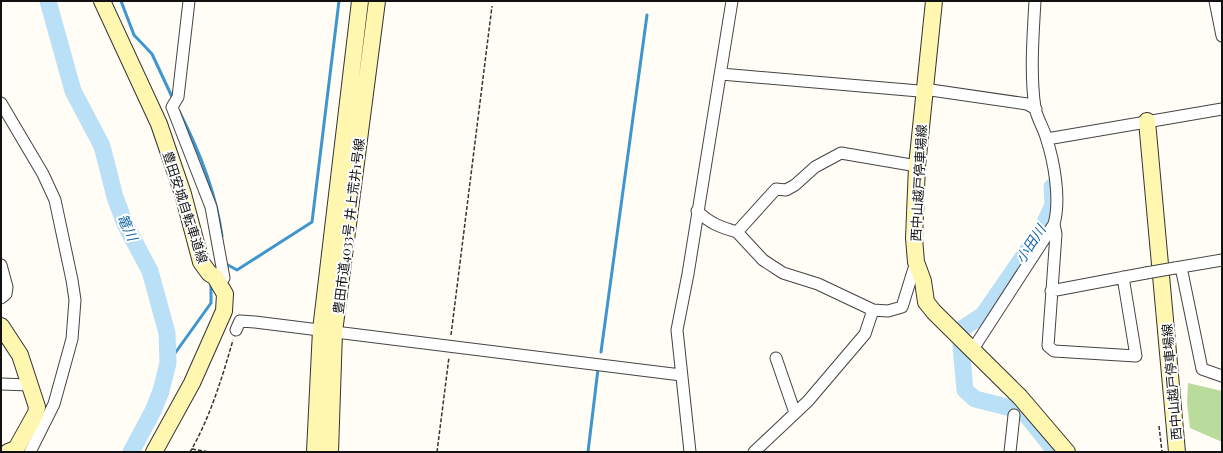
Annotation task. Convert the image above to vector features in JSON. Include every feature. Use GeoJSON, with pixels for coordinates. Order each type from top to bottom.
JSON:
{"type":"FeatureCollection","features":[{"type":"Feature","properties":{"kind":"main road","name":"豊田安城自転車道線"},"geometry":{"type":"LineString","coordinates":[[102,1],[159,124],[183,194],[201,262],[209,273],[215,277],[225,294],[224,311],[192,382],[154,452]]}},
{"type":"Feature","properties":{"kind":"main road","name":"豊田市道4033号 井上荒井1号線"},"geometry":{"type":"LineString","coordinates":[[315,452],[360,1]]}},
{"type":"Feature","properties":{"kind":"main road","name":"豊田市道4033号 井上荒井1号線"},"geometry":{"type":"LineString","coordinates":[[330,452],[328,331],[377,1]]}},
{"type":"Feature","properties":{"kind":"main road","name":"西中山越戸停車場線"},"geometry":{"type":"LineString","coordinates":[[934,1],[924,89],[914,210],[916,262],[923,282],[926,302],[934,312],[973,349],[1024,402],[1067,452]]}},
{"type":"Feature","properties":{"kind":"main road","name":"西中山越戸停車場線"},"geometry":{"type":"LineString","coordinates":[[1147,121],[1177,452]]}},
{"type":"Feature","properties":{"kind":"main road"},"geometry":{"type":"LineString","coordinates":[[1,326],[20,355],[37,408],[36,413],[16,449],[8,452]]}},
{"type":"Feature","properties":{"kind":"street"},"geometry":{"type":"LineString","coordinates":[[189,1],[178,96],[172,107],[211,207],[224,278]]}},
{"type":"Feature","properties":{"kind":"street"},"geometry":{"type":"LineString","coordinates":[[690,452],[677,330],[688,274],[732,1]]}},
{"type":"Feature","properties":{"kind":"street"},"geometry":{"type":"LineString","coordinates":[[973,349],[1054,224],[1057,214],[1058,194],[1047,139],[1036,109],[1034,89],[1035,1]]}},
{"type":"Feature","properties":{"kind":"street"},"geometry":{"type":"LineString","coordinates":[[1215,1],[1222,36]]}},
{"type":"Feature","properties":{"kind":"street"},"geometry":{"type":"LineString","coordinates":[[721,74],[919,91],[924,89],[1027,104],[1036,109]]}},
{"type":"Feature","properties":{"kind":"street"},"geometry":{"type":"LineString","coordinates":[[1,103],[43,174],[55,200],[72,280],[74,300],[72,338],[54,404],[30,452]]}},
{"type":"Feature","properties":{"kind":"street"},"geometry":{"type":"LineString","coordinates":[[1047,139],[1222,109]]}},
{"type":"Feature","properties":{"kind":"street"},"geometry":{"type":"LineString","coordinates":[[737,232],[776,189],[786,190],[816,167],[841,153],[917,166]]}},
{"type":"Feature","properties":{"kind":"street"},"geometry":{"type":"LineString","coordinates":[[697,211],[709,222],[727,230],[737,232],[763,260],[783,273],[818,284],[873,310],[888,311],[902,307],[916,262]]}},
{"type":"Feature","properties":{"kind":"street"},"geometry":{"type":"LineString","coordinates":[[1054,224],[1056,234],[1048,346],[1054,351],[1110,353],[1136,356],[1123,277]]}},
{"type":"Feature","properties":{"kind":"street"},"geometry":{"type":"LineString","coordinates":[[1051,291],[1222,260]]}},
{"type":"Feature","properties":{"kind":"street"},"geometry":{"type":"LineString","coordinates":[[1,265],[7,287],[6,294],[1,298]]}},
{"type":"Feature","properties":{"kind":"street"},"geometry":{"type":"LineString","coordinates":[[1178,268],[1202,369],[1222,376]]}},
{"type":"Feature","properties":{"kind":"street"},"geometry":{"type":"LineString","coordinates":[[754,452],[817,391],[866,334],[873,310]]}},
{"type":"Feature","properties":{"kind":"street"},"geometry":{"type":"LineString","coordinates":[[236,330],[240,321],[681,375]]}},
{"type":"Feature","properties":{"kind":"street"},"geometry":{"type":"LineString","coordinates":[[776,358],[795,413]]}},
{"type":"Feature","properties":{"kind":"street"},"geometry":{"type":"LineString","coordinates":[[1,384],[30,385]]}},
{"type":"Feature","properties":{"kind":"street"},"geometry":{"type":"LineString","coordinates":[[1010,452],[1014,415]]}},
{"type":"Feature","properties":{"kind":"path"},"geometry":{"type":"LineString","coordinates":[[437,452],[492,6]]}},
{"type":"Feature","properties":{"kind":"path"},"geometry":{"type":"LineString","coordinates":[[190,452],[202,429],[217,390],[236,330]]}},
{"type":"Feature","properties":{"kind":"path"},"geometry":{"type":"LineString","coordinates":[[1159,426],[1162,452]]}},
{"type":"Feature","properties":{"kind":"path"},"geometry":{"type":"LineString","coordinates":[[192,449],[210,452]]}},
{"type":"Feature","properties":{"kind":"green space"},"geometry":{"type":"Polygon","coordinates":[[[1188,383],[1222,391],[1222,442],[1190,428],[1187,403],[1188,383]]]}},
{"type":"Feature","properties":{"kind":"waterway","name":"篭川"},"geometry":{"type":"LineString","coordinates":[[48,1],[73,91],[102,146],[115,197],[125,224],[150,271],[167,333],[168,363],[161,391],[153,411],[131,452]]}},
{"type":"Feature","properties":{"kind":"waterway"},"geometry":{"type":"LineString","coordinates":[[121,1],[134,35],[152,54],[173,99]]}},
{"type":"Feature","properties":{"kind":"waterway"},"geometry":{"type":"LineString","coordinates":[[228,265],[237,270],[312,222],[339,1]]}},
{"type":"Feature","properties":{"kind":"waterway"},"geometry":{"type":"LineString","coordinates":[[601,352],[647,15]]}},
{"type":"Feature","properties":{"kind":"waterway"},"geometry":{"type":"LineString","coordinates":[[179,111],[206,172],[216,203],[222,236]]}},
{"type":"Feature","properties":{"kind":"waterway","name":"小田川"},"geometry":{"type":"LineString","coordinates":[[960,330],[983,315],[1041,231],[1053,205],[1052,187]]}},
{"type":"Feature","properties":{"kind":"waterway"},"geometry":{"type":"LineString","coordinates":[[168,363],[211,303],[211,283]]}},
{"type":"Feature","properties":{"kind":"waterway","name":"小田川"},"geometry":{"type":"LineString","coordinates":[[961,346],[965,390],[975,399],[1023,411],[1056,452]]}},
{"type":"Feature","properties":{"kind":"waterway"},"geometry":{"type":"LineString","coordinates":[[588,452],[598,369]]}}]}
